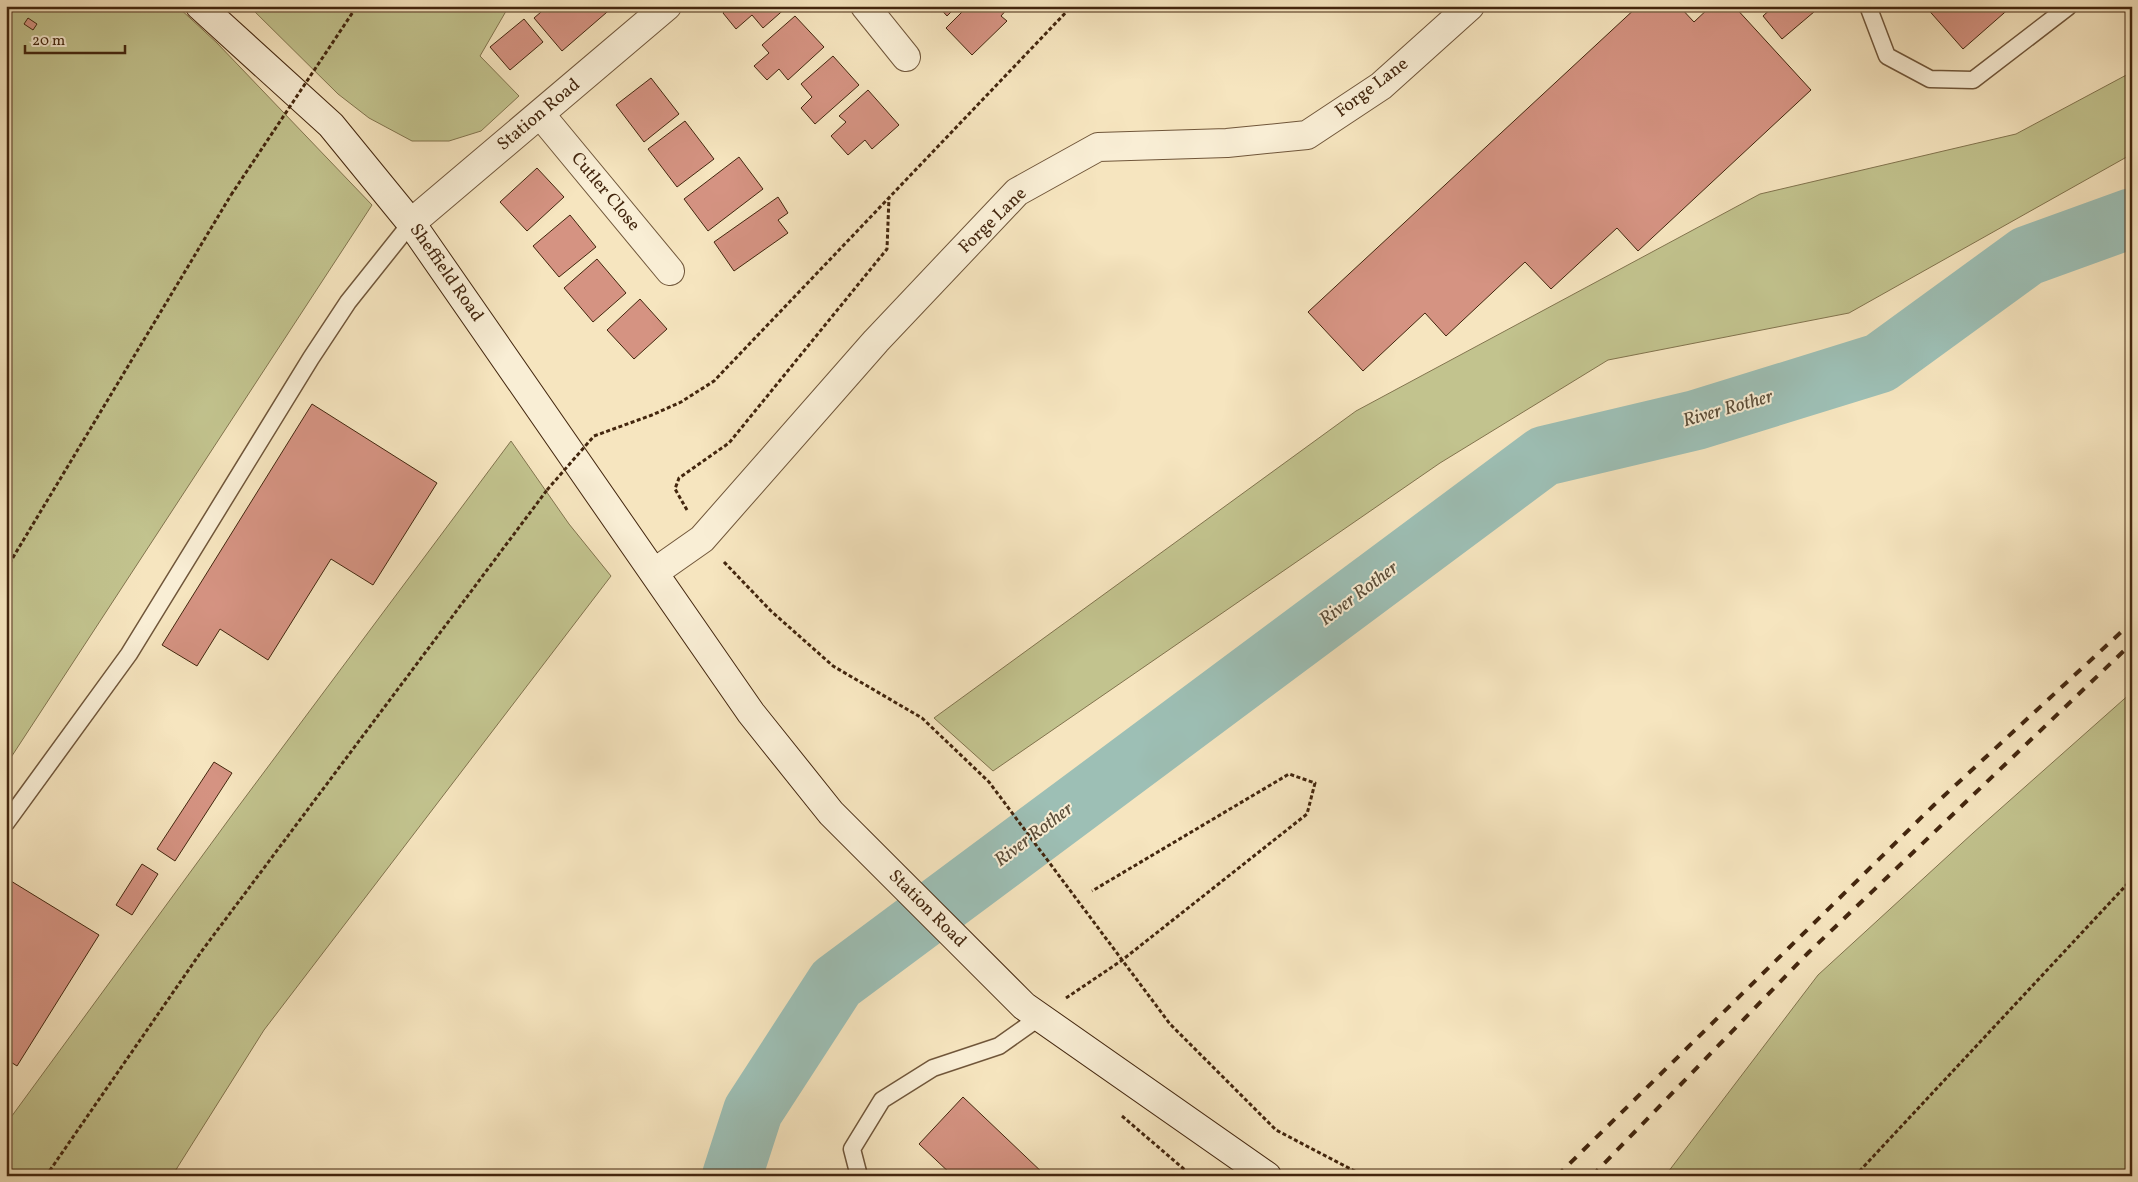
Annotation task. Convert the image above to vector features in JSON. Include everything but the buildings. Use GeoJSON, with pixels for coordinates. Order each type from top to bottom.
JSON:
{"type":"FeatureCollection","features":[{"type":"Feature","properties":{"kind":"street","name":"Sheffield Road"},"geometry":{"type":"LineString","coordinates":[[200,6],[331,125],[412,223],[655,572]]}},
{"type":"Feature","properties":{"kind":"street","name":"Station Road"},"geometry":{"type":"LineString","coordinates":[[412,223],[667,6]]}},
{"type":"Feature","properties":{"kind":"street"},"geometry":{"type":"LineString","coordinates":[[865,6],[906,57]]}},
{"type":"Feature","properties":{"kind":"street","name":"Forge Lane"},"geometry":{"type":"LineString","coordinates":[[655,572],[702,539],[876,341],[1017,192],[1098,147],[1227,143],[1308,135],[1381,86],[1470,6]]}},
{"type":"Feature","properties":{"kind":"street","name":"Cutler Close"},"geometry":{"type":"LineString","coordinates":[[540,114],[670,271]]}},
{"type":"Feature","properties":{"kind":"street","name":"Station Road"},"geometry":{"type":"LineString","coordinates":[[655,572],[751,713],[831,813],[1024,1006],[1267,1176]]}},
{"type":"Feature","properties":{"kind":"lane"},"geometry":{"type":"LineString","coordinates":[[1868,6],[1887,56],[1930,79],[1974,80],[2068,7]]}},
{"type":"Feature","properties":{"kind":"lane"},"geometry":{"type":"LineString","coordinates":[[6,822],[129,654],[311,358],[348,302],[412,223]]}},
{"type":"Feature","properties":{"kind":"lane"},"geometry":{"type":"LineString","coordinates":[[859,1176],[852,1150],[882,1100],[933,1068],[999,1046],[1040,1017]]}},
{"type":"Feature","properties":{"kind":"path"},"geometry":{"type":"LineString","coordinates":[[6,568],[231,194],[358,6]]}},
{"type":"Feature","properties":{"kind":"path"},"geometry":{"type":"LineString","coordinates":[[46,1176],[201,952],[548,490],[594,436],[652,415],[681,402],[714,381],[1072,6]]}},
{"type":"Feature","properties":{"kind":"path"},"geometry":{"type":"LineString","coordinates":[[889,197],[887,249],[729,443],[679,478],[675,489],[702,539],[770,611],[833,666],[922,718],[989,782],[1090,916],[1121,961],[1170,1024],[1276,1130],[1364,1176]]}},
{"type":"Feature","properties":{"kind":"path"},"geometry":{"type":"LineString","coordinates":[[1040,1017],[1121,961],[1307,814],[1315,784],[1289,774],[1092,891]]}},
{"type":"Feature","properties":{"kind":"path"},"geometry":{"type":"LineString","coordinates":[[1855,1176],[2132,879]]}},
{"type":"Feature","properties":{"kind":"path"},"geometry":{"type":"LineString","coordinates":[[1118,1112],[1192,1176]]}},
{"type":"Feature","properties":{"kind":"green space"},"geometry":{"type":"Polygon","coordinates":[[[6,6],[177,6],[217,43],[372,205],[6,765],[6,6]]]}},
{"type":"Feature","properties":{"kind":"green space"},"geometry":{"type":"Polygon","coordinates":[[[249,6],[509,6],[480,56],[519,96],[481,131],[449,141],[412,141],[369,118],[338,94],[249,6]]]}},
{"type":"Feature","properties":{"kind":"green space"},"geometry":{"type":"Polygon","coordinates":[[[2132,72],[2132,154],[1849,313],[1608,360],[1440,463],[993,771],[934,718],[1356,411],[1760,194],[2016,134],[2132,72]]]}},
{"type":"Feature","properties":{"kind":"green space"},"geometry":{"type":"Polygon","coordinates":[[[511,441],[569,524],[611,576],[264,1030],[172,1176],[6,1176],[6,1124],[235,811],[511,441]]]}},
{"type":"Feature","properties":{"kind":"green space"},"geometry":{"type":"Polygon","coordinates":[[[2132,692],[2132,1176],[1665,1176],[1818,975],[1973,833],[2132,692]]]}},
{"type":"Feature","properties":{"kind":"waterway","name":"River Rother"},"geometry":{"type":"LineString","coordinates":[[732,1176],[753,1111],[836,983],[1544,456],[1696,420],[1880,363],[2027,256],[2132,218]]}},
{"type":"Feature","properties":{"kind":"railway"},"geometry":{"type":"LineString","coordinates":[[1557,1176],[1934,805],[2132,622]]}},
{"type":"Feature","properties":{"kind":"railway"},"geometry":{"type":"LineString","coordinates":[[1592,1176],[1809,952],[2132,643]]}}]}
